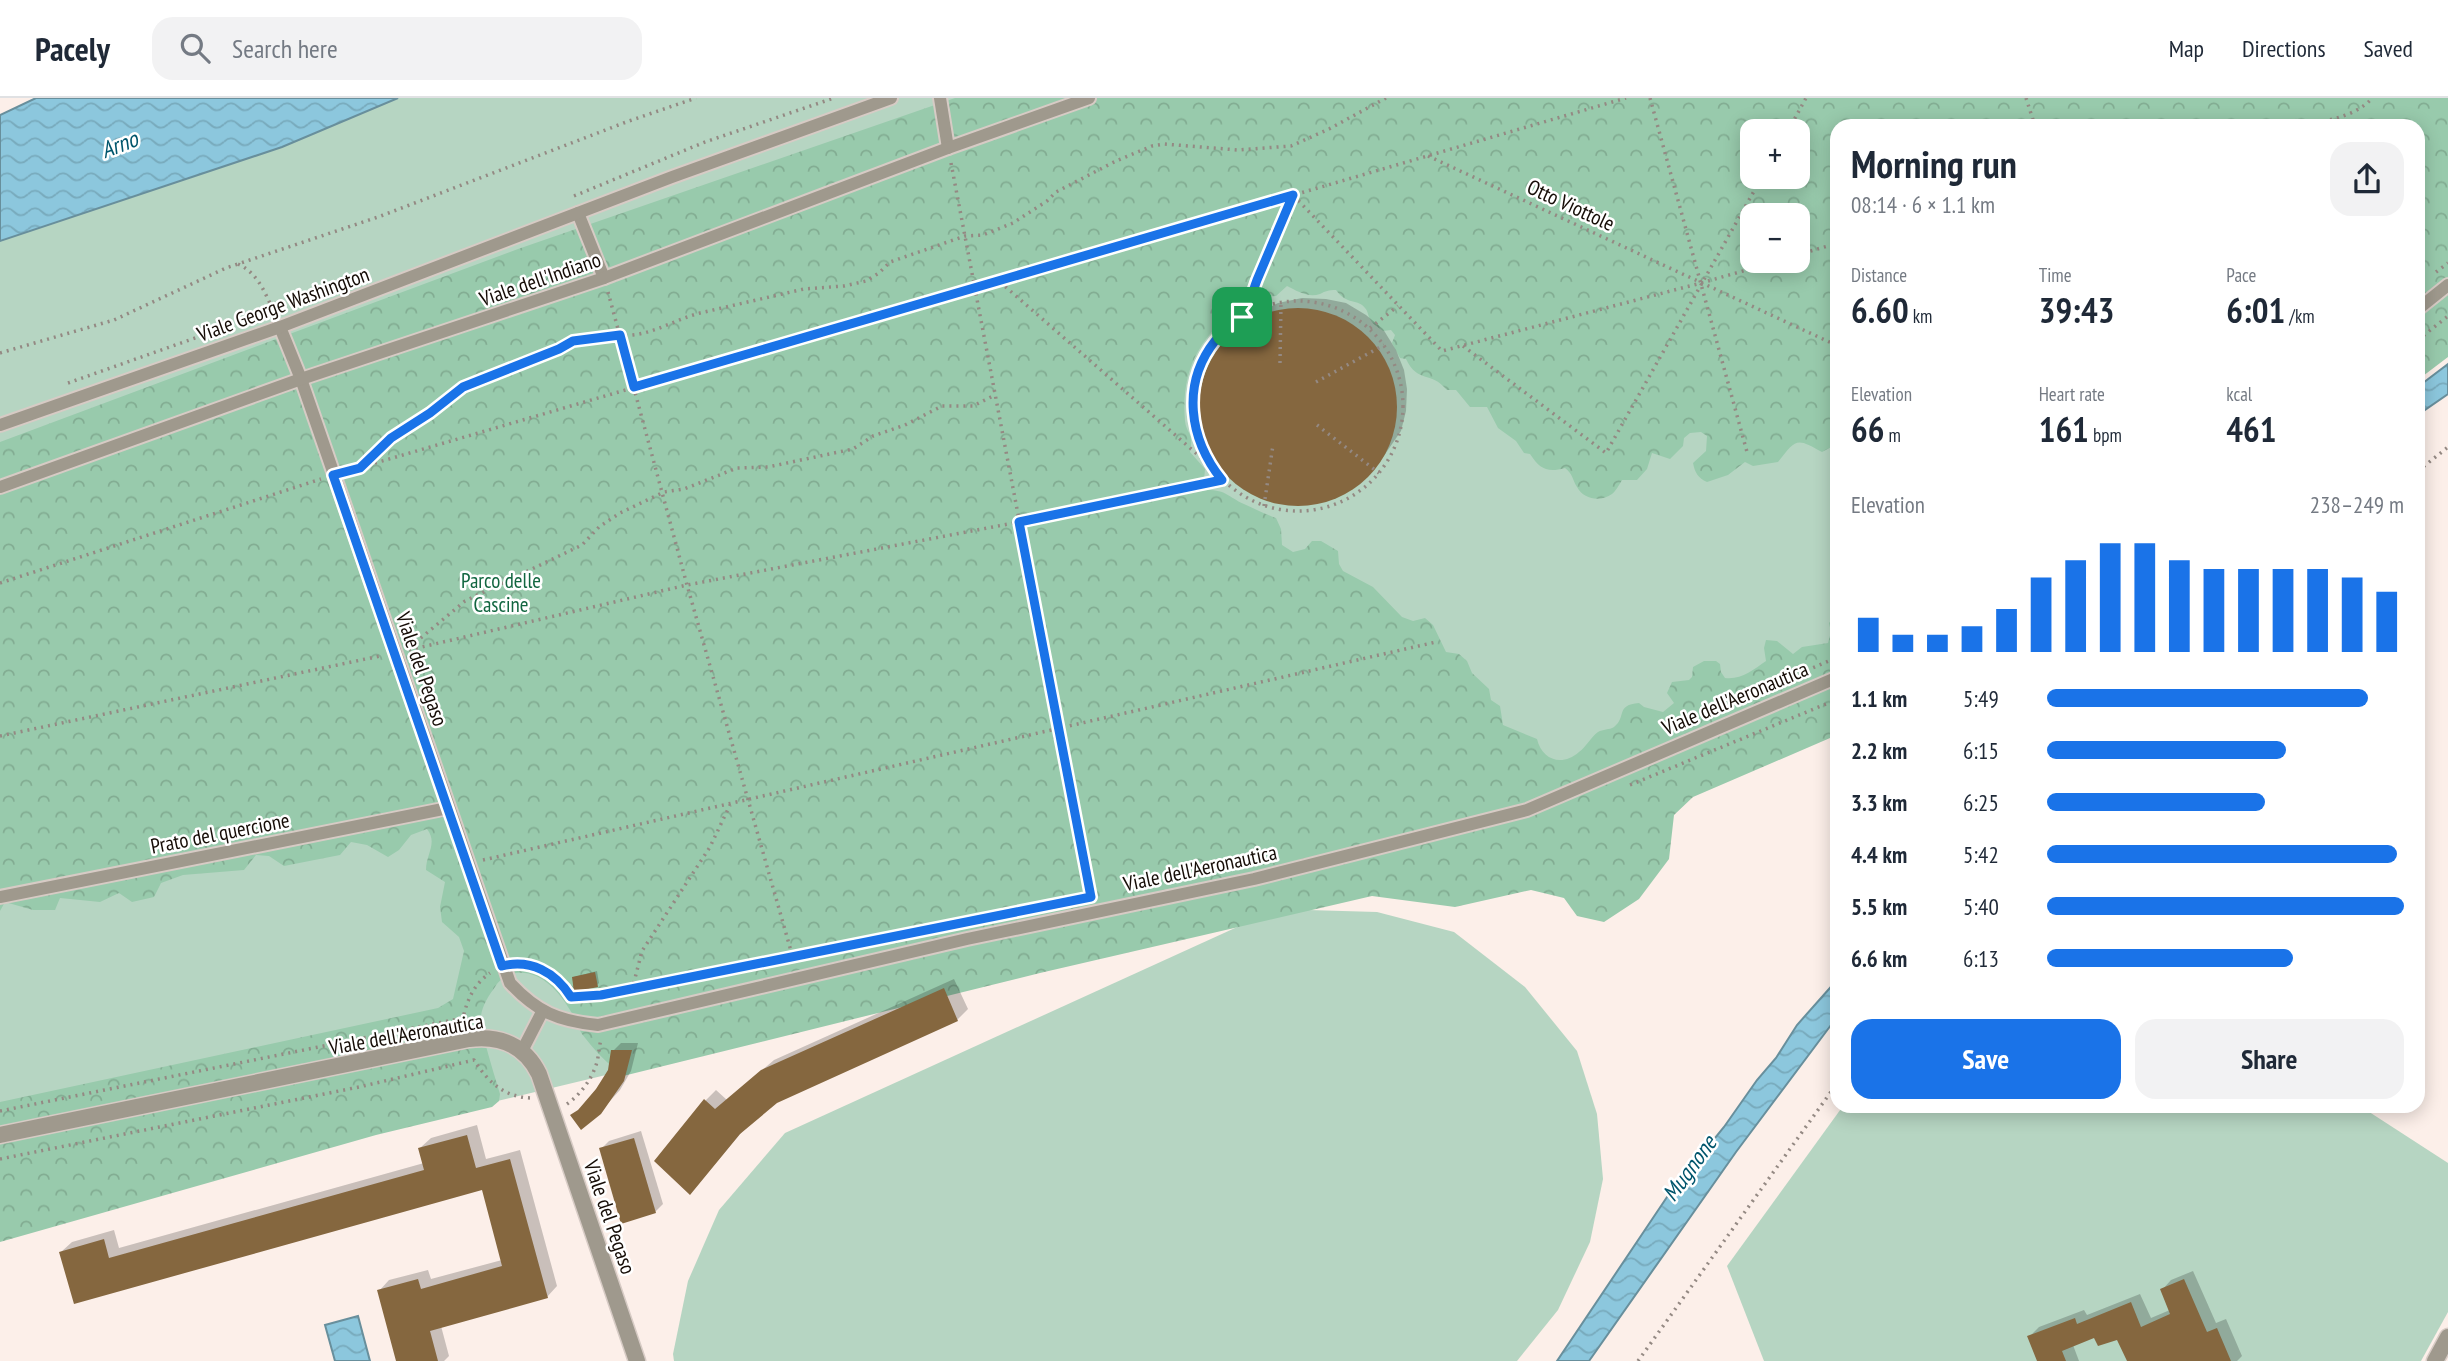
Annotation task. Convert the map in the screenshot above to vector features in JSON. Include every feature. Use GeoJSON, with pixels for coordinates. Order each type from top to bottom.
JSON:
{"type":"FeatureCollection","features":[{"type":"Feature","properties":{"kind":"street","name":"Viale George Washington"},"geometry":{"type":"LineString","coordinates":[[0,425],[280,327],[578,213],[891,98]]}},
{"type":"Feature","properties":{"kind":"street"},"geometry":{"type":"LineString","coordinates":[[940,98],[948,148]]}},
{"type":"Feature","properties":{"kind":"street","name":"Viale dell'Indiano"},"geometry":{"type":"LineString","coordinates":[[0,487],[301,379],[604,278],[948,148],[1090,98]]}},
{"type":"Feature","properties":{"kind":"street"},"geometry":{"type":"LineString","coordinates":[[578,213],[604,278]]}},
{"type":"Feature","properties":{"kind":"street"},"geometry":{"type":"LineString","coordinates":[[2425,303],[2448,285]]}},
{"type":"Feature","properties":{"kind":"street","name":"Viale del Pegaso"},"geometry":{"type":"LineString","coordinates":[[280,327],[301,379],[502,966],[510,983],[542,1012]]}},
{"type":"Feature","properties":{"kind":"street","name":"Viale dell'Aeronautica"},"geometry":{"type":"LineString","coordinates":[[542,1012],[556,1018],[598,1025],[967,939],[1254,879],[1527,810],[1830,680]]}},
{"type":"Feature","properties":{"kind":"street","name":"Prato del quercione"},"geometry":{"type":"LineString","coordinates":[[0,897],[448,808]]}},
{"type":"Feature","properties":{"kind":"street"},"geometry":{"type":"LineString","coordinates":[[522,1051],[542,1012]]}},
{"type":"Feature","properties":{"kind":"street","name":"Viale dell'Aeronautica"},"geometry":{"type":"LineString","coordinates":[[0,1135],[468,1040],[501,1040],[522,1051]]}},
{"type":"Feature","properties":{"kind":"street","name":"Viale del Pegaso"},"geometry":{"type":"LineString","coordinates":[[522,1051],[532,1061],[547,1094],[637,1361]]}},
{"type":"Feature","properties":{"kind":"street"},"geometry":{"type":"LineString","coordinates":[[2435,1361],[2448,1337]]}},
{"type":"Feature","properties":{"kind":"path"},"geometry":{"type":"LineString","coordinates":[[0,352],[114,320],[238,264],[378,217],[696,98]]}},
{"type":"Feature","properties":{"kind":"path"},"geometry":{"type":"LineString","coordinates":[[571,197],[705,142],[834,98]]}},
{"type":"Feature","properties":{"kind":"path"},"geometry":{"type":"LineString","coordinates":[[360,468],[391,438],[430,413],[463,387],[573,341],[634,335],[671,325],[687,316],[804,289],[845,286],[866,281],[890,262],[965,236],[983,234],[1013,223],[1025,217],[1056,192],[1137,151],[1164,144],[1238,150],[1290,146],[1387,98]]}},
{"type":"Feature","properties":{"kind":"path"},"geometry":{"type":"LineString","coordinates":[[0,583],[333,475],[1626,98]]}},
{"type":"Feature","properties":{"kind":"path"},"geometry":{"type":"LineString","coordinates":[[1650,98],[1747,452]]}},
{"type":"Feature","properties":{"kind":"path"},"geometry":{"type":"LineString","coordinates":[[1795,119],[1807,98]]}},
{"type":"Feature","properties":{"kind":"path"},"geometry":{"type":"LineString","coordinates":[[2026,98],[2033,119]]}},
{"type":"Feature","properties":{"kind":"path"},"geometry":{"type":"LineString","coordinates":[[2325,119],[2347,115],[2366,105],[2372,98]]}},
{"type":"Feature","properties":{"kind":"path"},"geometry":{"type":"LineString","coordinates":[[948,148],[1091,897]]}},
{"type":"Feature","properties":{"kind":"path","name":"Otto Viottole"},"geometry":{"type":"LineString","coordinates":[[1427,156],[1830,342]]}},
{"type":"Feature","properties":{"kind":"path"},"geometry":{"type":"LineString","coordinates":[[1462,346],[1606,453],[1755,189]]}},
{"type":"Feature","properties":{"kind":"path"},"geometry":{"type":"LineString","coordinates":[[1293,195],[1442,351],[1740,272]]}},
{"type":"Feature","properties":{"kind":"path"},"geometry":{"type":"LineString","coordinates":[[1242,317],[1293,195]]}},
{"type":"Feature","properties":{"kind":"path"},"geometry":{"type":"LineString","coordinates":[[1810,251],[1830,245]]}},
{"type":"Feature","properties":{"kind":"path"},"geometry":{"type":"LineString","coordinates":[[238,264],[258,280],[280,327]]}},
{"type":"Feature","properties":{"kind":"path"},"geometry":{"type":"LineString","coordinates":[[604,278],[687,585],[793,958]]}},
{"type":"Feature","properties":{"kind":"path"},"geometry":{"type":"LineString","coordinates":[[999,281],[1245,498],[1264,506],[1298,512],[1333,506],[1360,491],[1379,473],[1394,450],[1403,412],[1398,373],[1384,345],[1369,329],[1337,308],[1317,303],[1281,302],[1242,317],[1216,340],[1196,377],[1192,409],[1194,424],[1209,464]]}},
{"type":"Feature","properties":{"kind":"path"},"geometry":{"type":"LineString","coordinates":[[1280,363],[1281,302]]}},
{"type":"Feature","properties":{"kind":"path"},"geometry":{"type":"LineString","coordinates":[[1369,329],[1398,306]]}},
{"type":"Feature","properties":{"kind":"path"},"geometry":{"type":"LineString","coordinates":[[274,312],[285,308]]}},
{"type":"Feature","properties":{"kind":"path"},"geometry":{"type":"LineString","coordinates":[[2425,334],[2448,316]]}},
{"type":"Feature","properties":{"kind":"path"},"geometry":{"type":"LineString","coordinates":[[66,384],[236,324]]}},
{"type":"Feature","properties":{"kind":"path"},"geometry":{"type":"LineString","coordinates":[[1316,382],[1384,345]]}},
{"type":"Feature","properties":{"kind":"path"},"geometry":{"type":"LineString","coordinates":[[995,395],[974,406],[942,406],[905,425],[873,436],[853,449],[768,467],[737,468],[684,489],[664,492],[620,513],[599,527],[582,545],[466,601],[406,650],[687,585],[1019,522],[1222,480]]}},
{"type":"Feature","properties":{"kind":"path"},"geometry":{"type":"LineString","coordinates":[[1317,425],[1379,473]]}},
{"type":"Feature","properties":{"kind":"path"},"geometry":{"type":"LineString","coordinates":[[1264,506],[1273,445]]}},
{"type":"Feature","properties":{"kind":"path"},"geometry":{"type":"LineString","coordinates":[[2425,465],[2448,447]]}},
{"type":"Feature","properties":{"kind":"path"},"geometry":{"type":"LineString","coordinates":[[467,864],[1436,642]]}},
{"type":"Feature","properties":{"kind":"path"},"geometry":{"type":"LineString","coordinates":[[0,736],[394,653]]}},
{"type":"Feature","properties":{"kind":"path"},"geometry":{"type":"LineString","coordinates":[[1699,718],[1830,661]]}},
{"type":"Feature","properties":{"kind":"path"},"geometry":{"type":"LineString","coordinates":[[632,990],[642,951],[710,846],[730,804]]}},
{"type":"Feature","properties":{"kind":"path"},"geometry":{"type":"LineString","coordinates":[[0,1111],[463,1018],[478,983],[491,971],[516,963],[538,967],[560,982],[571,997],[632,990],[912,934]]}},
{"type":"Feature","properties":{"kind":"path"},"geometry":{"type":"LineString","coordinates":[[0,1158],[359,1087],[474,1060],[497,1088],[510,1094],[533,1098],[547,1094]]}},
{"type":"Feature","properties":{"kind":"path"},"geometry":{"type":"LineString","coordinates":[[1638,1361],[1830,1093]]}},
{"type":"Feature","properties":{"kind":"green space","name":"Parco delle Cascine"},"geometry":{"type":"Polygon","coordinates":[[[398,98],[2448,98],[2425,119],[1830,119],[1830,712],[631,1069],[355,1135],[0,1237],[0,241],[281,147],[398,98]]]}},
{"type":"Feature","properties":{"kind":"green space","name":"Parco delle Cascine"},"geometry":{"type":"Polygon","coordinates":[[[955,98],[2448,98],[2448,357],[2425,374],[2425,119],[1830,119],[1830,448],[1822,452],[1807,444],[1797,443],[1778,462],[1753,466],[1745,462],[1728,475],[1707,482],[1697,475],[1693,463],[1706,451],[1707,436],[1701,432],[1690,433],[1684,438],[1683,446],[1670,459],[1652,453],[1647,469],[1637,480],[1622,480],[1608,497],[1598,499],[1584,495],[1565,468],[1544,468],[1530,454],[1524,453],[1516,441],[1498,428],[1487,407],[1470,407],[1456,390],[1447,390],[1435,380],[1415,372],[1406,359],[1400,358],[1392,343],[1395,335],[1391,330],[1383,331],[1372,322],[1362,305],[1344,298],[1336,290],[1311,295],[1287,286],[1276,296],[1266,297],[1252,308],[1238,307],[1224,319],[1195,356],[1186,386],[1185,421],[1191,437],[1190,452],[1205,469],[1207,490],[1223,493],[1276,518],[1281,529],[1282,545],[1293,552],[1305,549],[1312,541],[1321,541],[1338,551],[1339,564],[1343,571],[1373,587],[1402,617],[1413,621],[1425,618],[1433,625],[1446,652],[1459,654],[1467,661],[1472,673],[1489,689],[1491,700],[1500,706],[1503,725],[1537,739],[1548,756],[1560,760],[1573,757],[1598,732],[1614,727],[1624,709],[1632,704],[1639,703],[1663,712],[1674,703],[1667,693],[1672,682],[1689,680],[1693,667],[1704,661],[1716,661],[1720,664],[1725,678],[1736,677],[1747,674],[1766,661],[1766,640],[1777,641],[1793,654],[1802,647],[1828,643],[1830,636],[1830,738],[1693,797],[1674,815],[1669,859],[1639,899],[1604,922],[1577,916],[1564,898],[1531,890],[1455,907],[1372,896],[1040,973],[623,1076],[587,1040],[566,1003],[548,983],[533,975],[513,974],[497,984],[486,1001],[481,1016],[485,1043],[500,1094],[499,1101],[492,1107],[376,1135],[0,1242],[0,1102],[438,1008],[453,999],[464,951],[459,937],[442,922],[440,907],[445,882],[426,870],[432,844],[427,829],[411,835],[399,850],[388,857],[367,845],[351,842],[340,855],[284,866],[269,856],[256,855],[244,870],[183,875],[161,883],[154,897],[132,902],[119,893],[100,902],[60,898],[55,910],[33,910],[5,902],[0,911],[0,442],[518,249],[955,98]]]}},
{"type":"Feature","properties":{"kind":"green space"},"geometry":{"type":"Polygon","coordinates":[[[1308,910],[1377,912],[1454,932],[1525,987],[1577,1051],[1597,1114],[1603,1179],[1590,1242],[1558,1310],[1517,1361],[674,1361],[673,1354],[688,1281],[719,1210],[785,1133],[1246,923],[1308,910]]]}},
{"type":"Feature","properties":{"kind":"green space"},"geometry":{"type":"Polygon","coordinates":[[[1838,1113],[2371,1113],[2448,1163],[2448,1312],[2421,1361],[1764,1361],[1727,1266],[1838,1113]]]}},
{"type":"Feature","properties":{"kind":"water","name":"Arno"},"geometry":{"type":"Polygon","coordinates":[[[36,98],[398,98],[282,147],[0,241],[0,115],[36,98]]]}},
{"type":"Feature","properties":{"kind":"water"},"geometry":{"type":"Polygon","coordinates":[[[2448,364],[2448,394],[2425,410],[2425,381],[2448,364]]]}},
{"type":"Feature","properties":{"kind":"water"},"geometry":{"type":"Polygon","coordinates":[[[1830,988],[1830,1026],[1736,1152],[1589,1361],[1557,1361],[1667,1197],[1724,1127],[1776,1058],[1797,1025],[1830,988]]]}},
{"type":"Feature","properties":{"kind":"water"},"geometry":{"type":"Polygon","coordinates":[[[358,1316],[370,1361],[335,1361],[325,1325],[358,1316]]]}},
{"type":"Feature","properties":{"kind":"building"},"geometry":{"type":"Polygon","coordinates":[[[1298,308],[1336,315],[1368,337],[1390,369],[1397,407],[1390,445],[1368,477],[1336,499],[1298,506],[1260,499],[1228,477],[1206,445],[1199,407],[1206,369],[1228,337],[1260,315],[1298,308]]]}},
{"type":"Feature","properties":{"kind":"building"},"geometry":{"type":"Polygon","coordinates":[[[595,972],[598,987],[574,992],[572,977],[595,972]]]}},
{"type":"Feature","properties":{"kind":"building"},"geometry":{"type":"Polygon","coordinates":[[[944,988],[958,1021],[777,1103],[740,1134],[690,1195],[654,1161],[704,1099],[715,1109],[761,1070],[944,988]]]}},
{"type":"Feature","properties":{"kind":"building"},"geometry":{"type":"Polygon","coordinates":[[[611,1050],[632,1050],[624,1081],[601,1114],[581,1130],[570,1115],[578,1110],[596,1089],[608,1070],[611,1050]]]}},
{"type":"Feature","properties":{"kind":"building"},"geometry":{"type":"Polygon","coordinates":[[[467,1135],[476,1168],[510,1159],[548,1298],[430,1331],[438,1361],[396,1361],[377,1290],[418,1279],[421,1289],[502,1266],[482,1190],[74,1304],[59,1252],[104,1239],[109,1258],[424,1170],[418,1148],[467,1135]]]}},
{"type":"Feature","properties":{"kind":"building"},"geometry":{"type":"Polygon","coordinates":[[[634,1138],[656,1213],[621,1224],[599,1148],[634,1138]]]}},
{"type":"Feature","properties":{"kind":"building"},"geometry":{"type":"Polygon","coordinates":[[[2184,1279],[2207,1332],[2217,1328],[2231,1361],[2127,1361],[2117,1340],[2098,1346],[2094,1338],[2062,1351],[2066,1361],[2037,1361],[2027,1336],[2075,1318],[2077,1324],[2131,1302],[2141,1327],[2170,1314],[2160,1289],[2184,1279]]]}},
{"type":"Feature","properties":{"kind":"route"},"geometry":{"type":"LineString","coordinates":[[1293,195],[1242,317],[1216,340],[1207,353],[1196,377],[1194,392],[1192,409],[1196,436],[1209,464],[1222,480],[1019,522],[1091,897],[601,995],[571,997],[560,982],[538,967],[516,963],[502,966],[333,475],[360,468],[391,438],[430,413],[463,387],[573,341],[620,335],[634,387],[1293,195]]}},
{"type":"Feature","properties":{"kind":"water label","name":"Mugnone"},"geometry":{"type":"Point","coordinates":[1689,1168]}}]}
